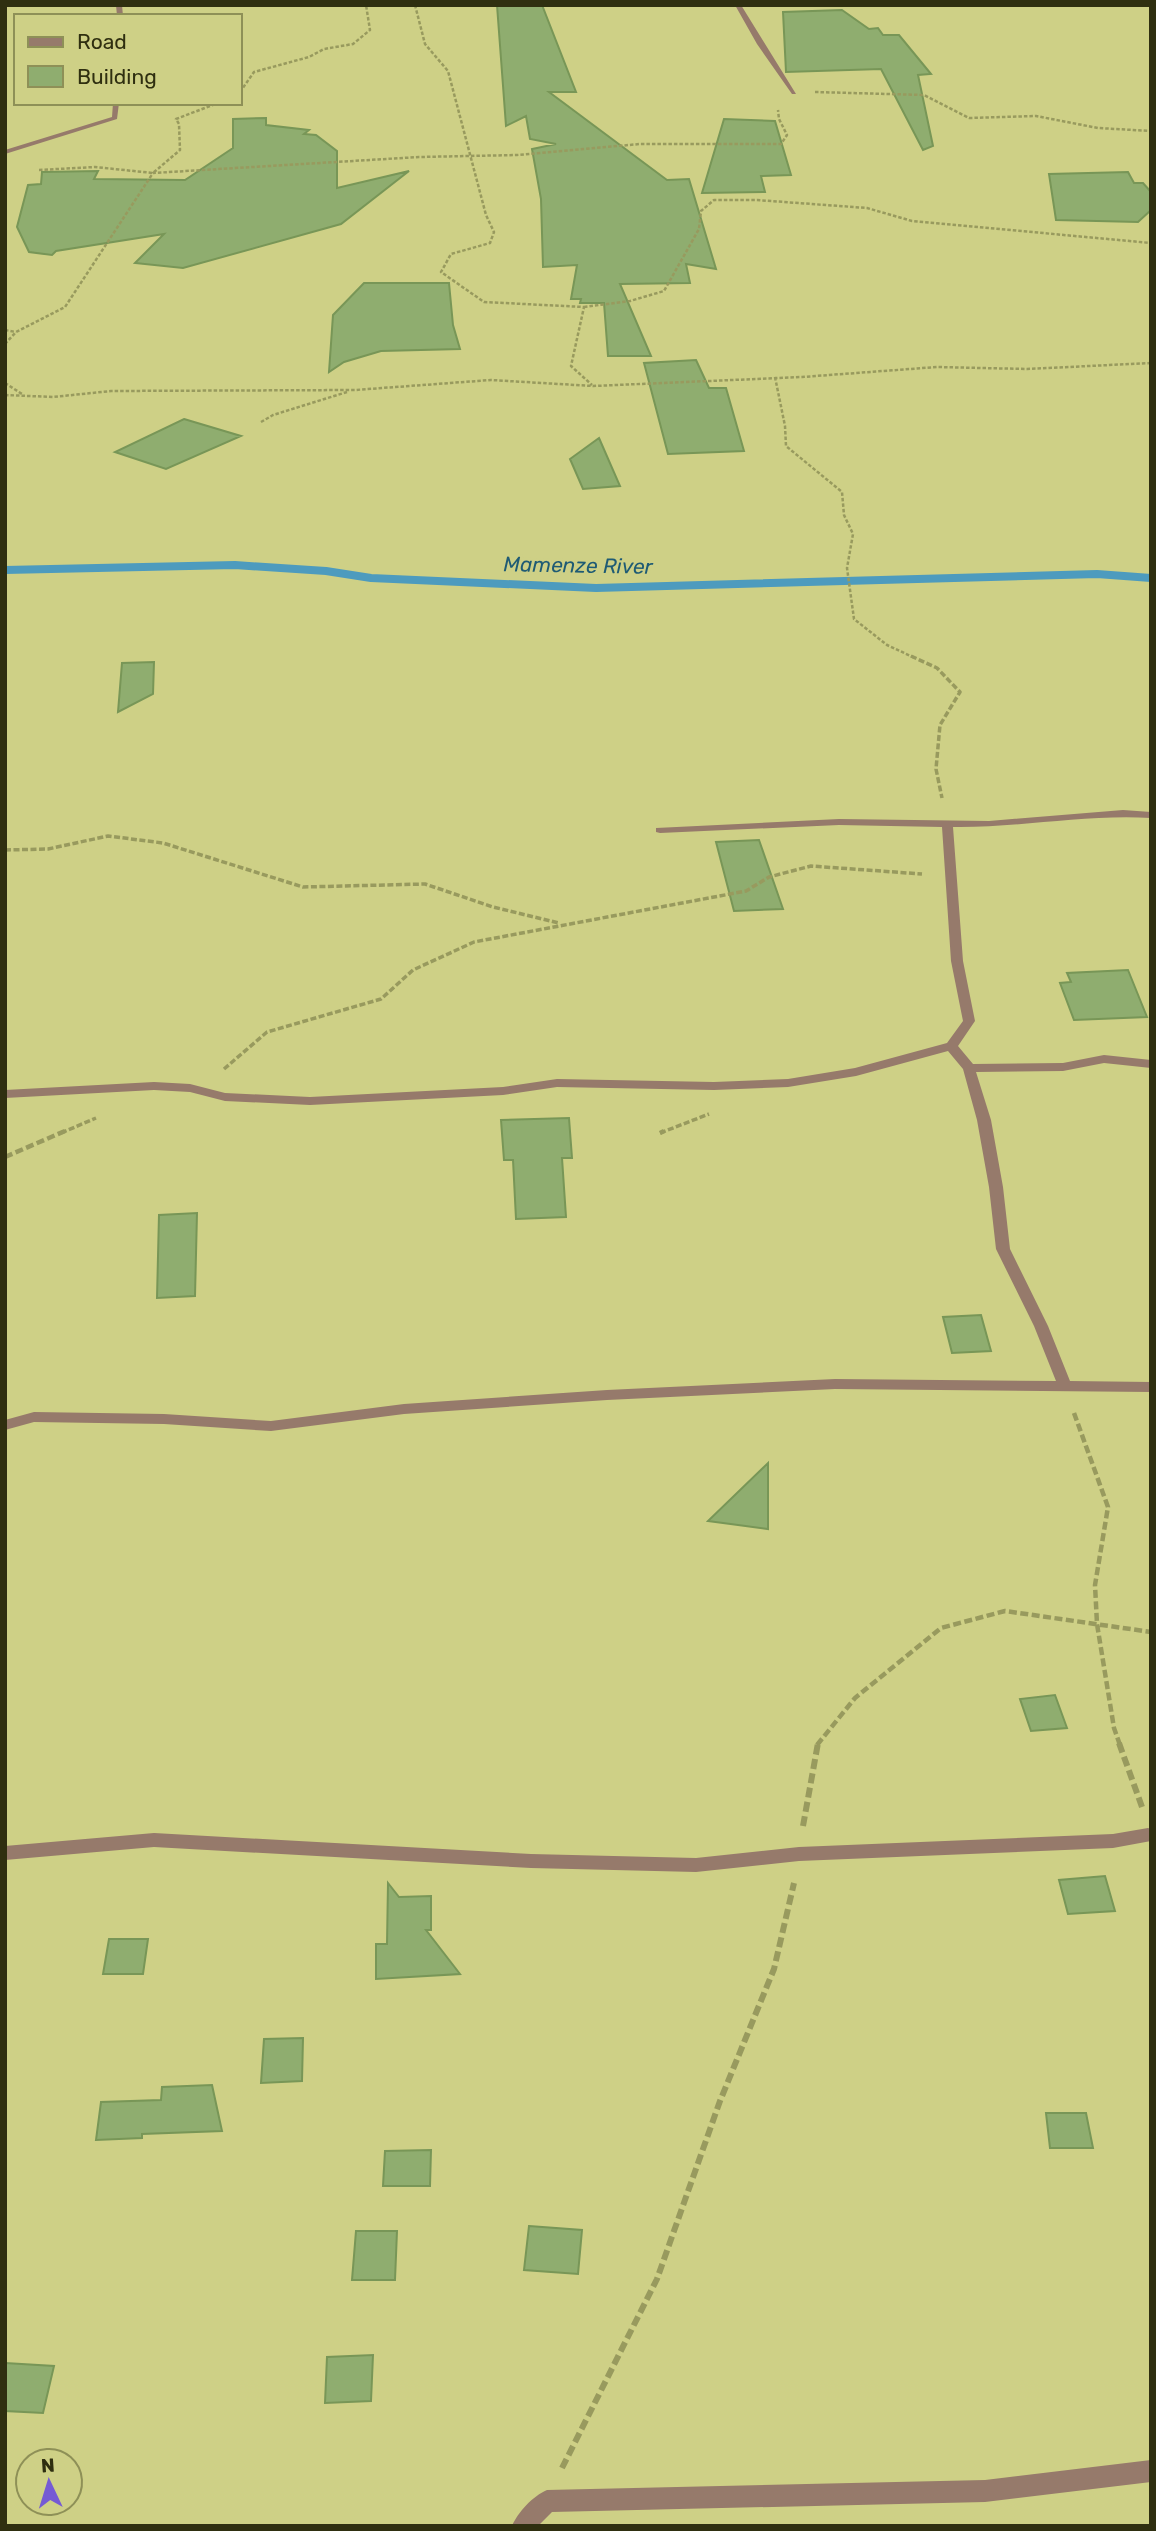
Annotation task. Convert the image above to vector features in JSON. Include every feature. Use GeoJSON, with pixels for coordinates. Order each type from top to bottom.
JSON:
{"type":"FeatureCollection","features":[{"type":"Feature","properties":{"kind":"street"},"geometry":{"type":"LineString","coordinates":[[738,5],[760,44],[794,93]]}},
{"type":"Feature","properties":{"kind":"street"},"geometry":{"type":"LineString","coordinates":[[5,152],[115,118],[116,105]]}},
{"type":"Feature","properties":{"kind":"street"},"geometry":{"type":"LineString","coordinates":[[660,830],[839,822],[989,824],[1123,813],[1151,815]]}},
{"type":"Feature","properties":{"kind":"street"},"geometry":{"type":"LineString","coordinates":[[5,1094],[154,1086],[190,1088],[225,1097],[310,1101],[503,1091],[557,1083],[700,1086],[788,1083],[856,1072],[951,1046],[969,1021],[957,961],[947,823]]}},
{"type":"Feature","properties":{"kind":"street"},"geometry":{"type":"LineString","coordinates":[[951,1046],[969,1068],[984,1120],[996,1186],[1003,1249],[1041,1326],[1065,1386]]}},
{"type":"Feature","properties":{"kind":"street"},"geometry":{"type":"LineString","coordinates":[[969,1068],[1063,1067],[1104,1059],[1151,1064]]}},
{"type":"Feature","properties":{"kind":"street"},"geometry":{"type":"LineString","coordinates":[[5,1425],[34,1417],[164,1419],[271,1426],[417,1408],[835,1384],[1151,1387]]}},
{"type":"Feature","properties":{"kind":"street"},"geometry":{"type":"LineString","coordinates":[[5,1853],[154,1840],[531,1861],[696,1865],[799,1854],[1113,1841],[1148,1835]]}},
{"type":"Feature","properties":{"kind":"street"},"geometry":{"type":"LineString","coordinates":[[523,2526],[547,2501],[985,2491],[1151,2471]]}},
{"type":"Feature","properties":{"kind":"path"},"geometry":{"type":"LineString","coordinates":[[242,89],[254,72],[309,57],[324,50],[353,44],[370,30],[366,5]]}},
{"type":"Feature","properties":{"kind":"path"},"geometry":{"type":"LineString","coordinates":[[415,5],[425,44],[449,71],[470,144],[486,215],[494,232],[490,243],[451,254],[441,272],[484,302],[584,307],[630,301],[664,291],[699,229],[701,211],[714,201],[757,200],[867,208],[912,221],[1151,243]]}},
{"type":"Feature","properties":{"kind":"path"},"geometry":{"type":"LineString","coordinates":[[37,170],[95,167],[153,173],[419,157],[471,157],[640,144],[781,144],[787,135],[773,100],[794,93],[835,91],[923,95],[969,118],[1036,117],[1098,128],[1151,131]]}},
{"type":"Feature","properties":{"kind":"path"},"geometry":{"type":"LineString","coordinates":[[5,344],[16,332],[65,307],[153,173],[180,150],[179,124],[176,120],[213,105]]}},
{"type":"Feature","properties":{"kind":"path"},"geometry":{"type":"LineString","coordinates":[[584,307],[571,366],[593,386]]}},
{"type":"Feature","properties":{"kind":"path"},"geometry":{"type":"LineString","coordinates":[[5,330],[16,332]]}},
{"type":"Feature","properties":{"kind":"path"},"geometry":{"type":"LineString","coordinates":[[5,395],[53,397],[111,391],[355,390],[491,380],[593,386],[937,367],[1027,369],[1151,363]]}},
{"type":"Feature","properties":{"kind":"path"},"geometry":{"type":"LineString","coordinates":[[775,377],[785,426],[786,446],[842,492],[844,515],[853,534],[847,568],[855,619],[887,645],[937,668],[960,692],[940,725],[936,768],[947,823]]}},
{"type":"Feature","properties":{"kind":"path"},"geometry":{"type":"LineString","coordinates":[[5,383],[24,395]]}},
{"type":"Feature","properties":{"kind":"path"},"geometry":{"type":"LineString","coordinates":[[261,422],[273,415],[355,390]]}},
{"type":"Feature","properties":{"kind":"path"},"geometry":{"type":"LineString","coordinates":[[5,850],[48,849],[107,836],[163,843],[303,887],[425,884],[493,907],[564,924]]}},
{"type":"Feature","properties":{"kind":"path"},"geometry":{"type":"LineString","coordinates":[[190,1088],[223,1070],[267,1032],[381,999],[413,970],[474,942],[746,891],[769,877],[811,866],[951,875]]}},
{"type":"Feature","properties":{"kind":"path"},"geometry":{"type":"LineString","coordinates":[[5,1157],[97,1117]]}},
{"type":"Feature","properties":{"kind":"path"},"geometry":{"type":"LineString","coordinates":[[1065,1386],[1108,1507],[1095,1585],[1097,1623],[1114,1728],[1140,1800],[1148,1835]]}},
{"type":"Feature","properties":{"kind":"path"},"geometry":{"type":"LineString","coordinates":[[547,2501],[657,2279],[720,2102],[774,1969],[799,1854],[817,1744],[855,1699],[941,1628],[1005,1611],[1151,1632]]}},
{"type":"Feature","properties":{"kind":"building"},"geometry":{"type":"Polygon","coordinates":[[[497,5],[542,5],[576,92],[549,92],[667,180],[689,179],[716,269],[686,264],[690,283],[620,284],[651,356],[608,356],[604,303],[580,303],[581,299],[571,299],[577,265],[543,267],[541,199],[532,149],[556,144],[530,139],[526,116],[506,126],[497,5]]]}},
{"type":"Feature","properties":{"kind":"building"},"geometry":{"type":"Polygon","coordinates":[[[842,10],[869,29],[878,28],[883,35],[899,35],[931,74],[918,75],[933,146],[923,150],[881,69],[786,72],[783,12],[842,10]]]}},
{"type":"Feature","properties":{"kind":"building"},"geometry":{"type":"Polygon","coordinates":[[[266,118],[266,125],[309,130],[304,134],[316,135],[337,151],[337,188],[409,171],[341,224],[183,268],[135,263],[164,234],[56,251],[52,255],[29,252],[17,227],[28,185],[41,184],[42,172],[98,171],[94,179],[185,180],[233,148],[233,119],[266,118]]]}},
{"type":"Feature","properties":{"kind":"building"},"geometry":{"type":"Polygon","coordinates":[[[724,119],[775,121],[791,175],[761,176],[765,192],[702,193],[724,119]]]}},
{"type":"Feature","properties":{"kind":"building"},"geometry":{"type":"Polygon","coordinates":[[[1128,172],[1134,183],[1143,183],[1151,192],[1151,210],[1138,222],[1056,220],[1049,174],[1128,172]]]}},
{"type":"Feature","properties":{"kind":"building"},"geometry":{"type":"Polygon","coordinates":[[[364,283],[449,283],[453,325],[460,349],[381,351],[344,362],[329,372],[333,315],[364,283]]]}},
{"type":"Feature","properties":{"kind":"building"},"geometry":{"type":"Polygon","coordinates":[[[696,360],[709,388],[726,388],[744,451],[668,454],[644,363],[696,360]]]}},
{"type":"Feature","properties":{"kind":"building"},"geometry":{"type":"Polygon","coordinates":[[[184,419],[241,436],[166,469],[115,452],[184,419]]]}},
{"type":"Feature","properties":{"kind":"building"},"geometry":{"type":"Polygon","coordinates":[[[599,438],[620,486],[583,489],[570,459],[599,438]]]}},
{"type":"Feature","properties":{"kind":"building"},"geometry":{"type":"Polygon","coordinates":[[[154,662],[153,694],[118,712],[122,663],[154,662]]]}},
{"type":"Feature","properties":{"kind":"building"},"geometry":{"type":"Polygon","coordinates":[[[759,840],[783,909],[734,911],[716,842],[759,840]]]}},
{"type":"Feature","properties":{"kind":"building"},"geometry":{"type":"Polygon","coordinates":[[[1128,970],[1147,1017],[1074,1020],[1060,983],[1071,982],[1067,973],[1128,970]]]}},
{"type":"Feature","properties":{"kind":"building"},"geometry":{"type":"Polygon","coordinates":[[[569,1118],[572,1158],[562,1158],[566,1217],[516,1219],[513,1160],[504,1160],[501,1120],[569,1118]]]}},
{"type":"Feature","properties":{"kind":"building"},"geometry":{"type":"Polygon","coordinates":[[[197,1213],[195,1296],[157,1298],[159,1215],[197,1213]]]}},
{"type":"Feature","properties":{"kind":"building"},"geometry":{"type":"Polygon","coordinates":[[[981,1315],[991,1351],[952,1353],[943,1317],[981,1315]]]}},
{"type":"Feature","properties":{"kind":"building"},"geometry":{"type":"Polygon","coordinates":[[[768,1463],[768,1529],[708,1521],[768,1463]]]}},
{"type":"Feature","properties":{"kind":"building"},"geometry":{"type":"Polygon","coordinates":[[[1055,1695],[1067,1728],[1031,1731],[1020,1699],[1055,1695]]]}},
{"type":"Feature","properties":{"kind":"building"},"geometry":{"type":"Polygon","coordinates":[[[1105,1876],[1115,1911],[1068,1914],[1059,1880],[1105,1876]]]}},
{"type":"Feature","properties":{"kind":"building"},"geometry":{"type":"Polygon","coordinates":[[[388,1883],[399,1897],[431,1896],[431,1930],[426,1930],[460,1974],[376,1979],[376,1944],[387,1944],[388,1883]]]}},
{"type":"Feature","properties":{"kind":"building"},"geometry":{"type":"Polygon","coordinates":[[[109,1939],[148,1939],[143,1974],[103,1974],[109,1939]]]}},
{"type":"Feature","properties":{"kind":"building"},"geometry":{"type":"Polygon","coordinates":[[[303,2038],[302,2081],[261,2083],[264,2039],[303,2038]]]}},
{"type":"Feature","properties":{"kind":"building"},"geometry":{"type":"Polygon","coordinates":[[[212,2085],[222,2131],[142,2134],[142,2138],[96,2140],[101,2102],[161,2100],[162,2087],[212,2085]]]}},
{"type":"Feature","properties":{"kind":"building"},"geometry":{"type":"Polygon","coordinates":[[[1046,2113],[1086,2113],[1093,2148],[1050,2148],[1046,2113]]]}},
{"type":"Feature","properties":{"kind":"building"},"geometry":{"type":"Polygon","coordinates":[[[431,2150],[430,2186],[383,2186],[385,2151],[431,2150]]]}},
{"type":"Feature","properties":{"kind":"building"},"geometry":{"type":"Polygon","coordinates":[[[529,2226],[582,2230],[578,2274],[524,2270],[529,2226]]]}},
{"type":"Feature","properties":{"kind":"building"},"geometry":{"type":"Polygon","coordinates":[[[356,2231],[397,2231],[395,2280],[352,2280],[356,2231]]]}},
{"type":"Feature","properties":{"kind":"building"},"geometry":{"type":"Polygon","coordinates":[[[373,2355],[371,2401],[325,2403],[327,2357],[373,2355]]]}},
{"type":"Feature","properties":{"kind":"building"},"geometry":{"type":"Polygon","coordinates":[[[5,2363],[54,2366],[43,2413],[5,2411],[5,2363]]]}},
{"type":"Feature","properties":{"kind":"waterway","name":"Mamenze River"},"geometry":{"type":"LineString","coordinates":[[5,570],[235,565],[326,571],[371,578],[596,588],[1097,574],[1151,578]]}}]}
